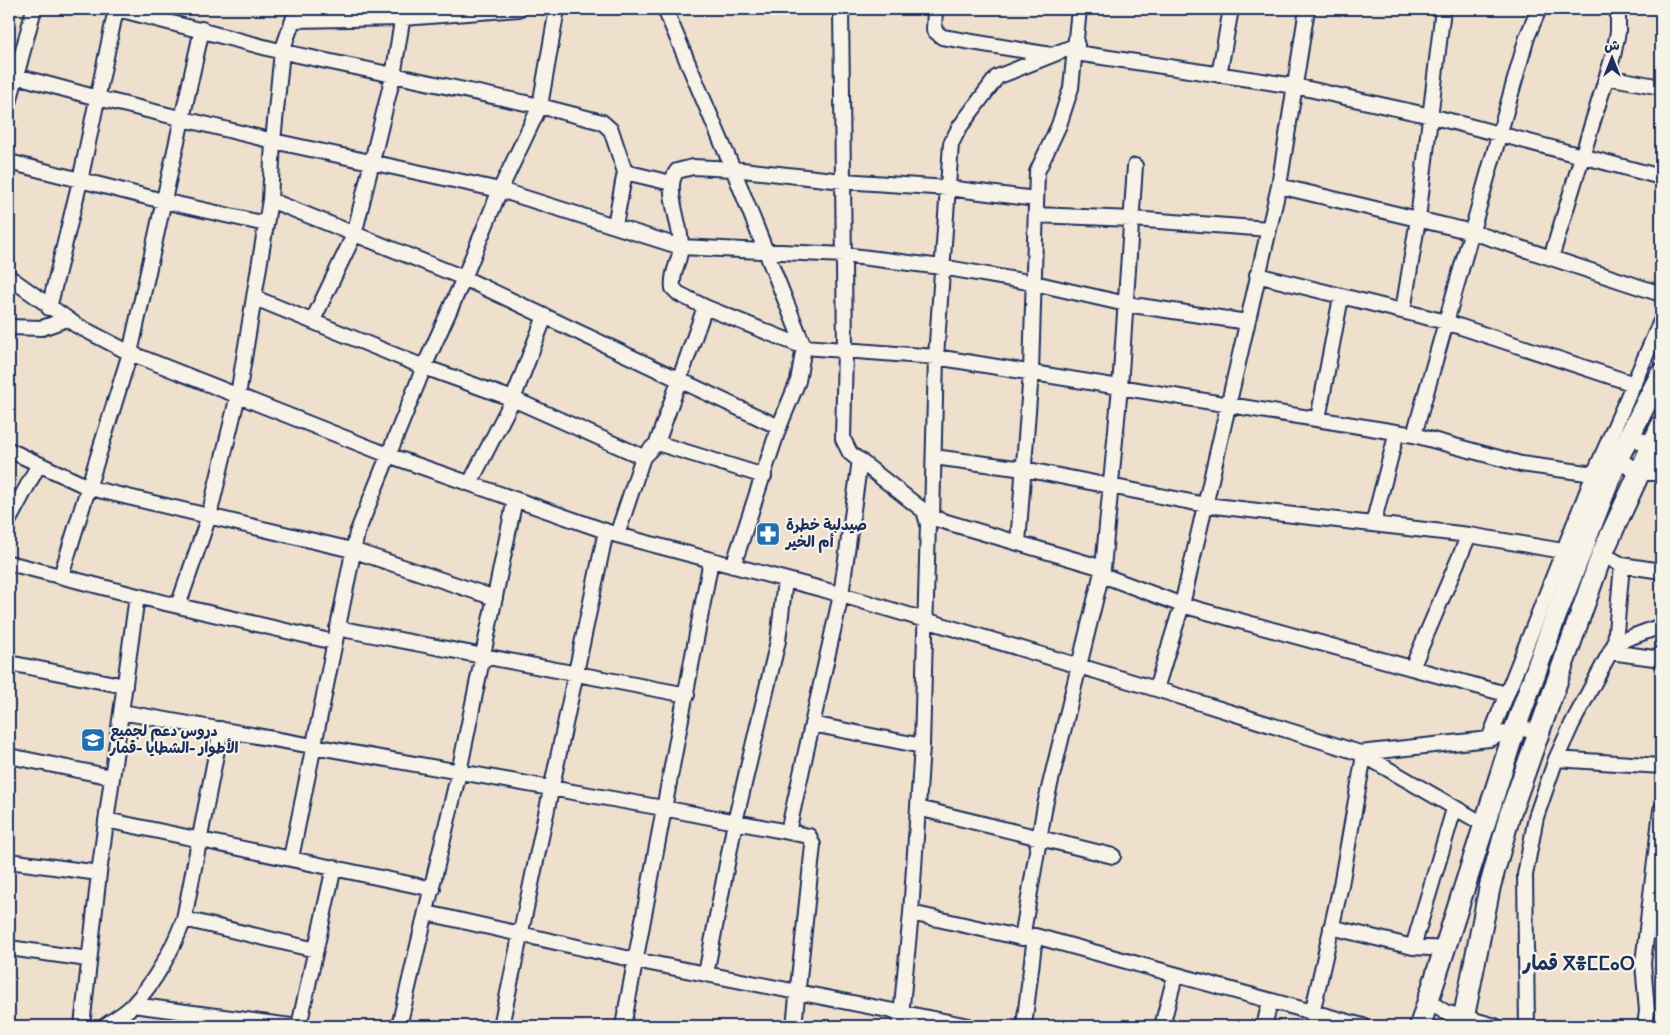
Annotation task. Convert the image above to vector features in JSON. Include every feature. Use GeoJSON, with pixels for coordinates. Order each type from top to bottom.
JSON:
{"type":"FeatureCollection","features":[{"type":"Feature","properties":{"kind":"highway"},"geometry":{"type":"LineString","coordinates":[[1420,1026],[1516,729],[1582,546],[1617,460],[1661,374]]}},
{"type":"Feature","properties":{"kind":"highway"},"geometry":{"type":"LineString","coordinates":[[1462,1021],[1490,886],[1510,814],[1602,554],[1640,472],[1656,449],[1661,426]]}},
{"type":"Feature","properties":{"kind":"main road"},"geometry":{"type":"LineString","coordinates":[[1630,434],[1656,449]]}},
{"type":"Feature","properties":{"kind":"main road"},"geometry":{"type":"LineString","coordinates":[[1617,460],[1640,472],[1661,472]]}},
{"type":"Feature","properties":{"kind":"street"},"geometry":{"type":"LineString","coordinates":[[9,103],[12,74],[34,9]]}},
{"type":"Feature","properties":{"kind":"street"},"geometry":{"type":"LineString","coordinates":[[49,308],[80,180],[117,9],[202,29],[282,51],[540,106],[607,125],[611,130],[625,172],[614,225]]}},
{"type":"Feature","properties":{"kind":"street"},"geometry":{"type":"LineString","coordinates":[[178,606],[209,516],[238,395],[270,200],[273,141],[282,51],[295,14],[519,9]]}},
{"type":"Feature","properties":{"kind":"street"},"geometry":{"type":"LineString","coordinates":[[290,858],[352,550],[360,524],[424,367],[464,278],[500,190],[540,106],[557,9]]}},
{"type":"Feature","properties":{"kind":"street"},"geometry":{"type":"LineString","coordinates":[[665,9],[733,169],[804,347],[798,382],[779,427],[734,566]]}},
{"type":"Feature","properties":{"kind":"street"},"geometry":{"type":"LineString","coordinates":[[842,9],[845,349],[843,439],[850,453],[909,498],[929,517],[1018,543],[1102,571],[1182,605],[1506,694]]}},
{"type":"Feature","properties":{"kind":"street"},"geometry":{"type":"LineString","coordinates":[[935,9],[934,30],[942,37],[1052,55]]}},
{"type":"Feature","properties":{"kind":"street"},"geometry":{"type":"LineString","coordinates":[[1018,543],[1031,372],[1036,199],[1040,164],[1064,110],[1074,72],[1079,9]]}},
{"type":"Feature","properties":{"kind":"street"},"geometry":{"type":"LineString","coordinates":[[1218,75],[1231,9]]}},
{"type":"Feature","properties":{"kind":"street"},"geometry":{"type":"LineString","coordinates":[[1156,688],[1182,605],[1279,186],[1307,9]]}},
{"type":"Feature","properties":{"kind":"street"},"geometry":{"type":"LineString","coordinates":[[1403,311],[1418,219],[1443,9]]}},
{"type":"Feature","properties":{"kind":"street"},"geometry":{"type":"LineString","coordinates":[[1414,434],[1527,38],[1539,9]]}},
{"type":"Feature","properties":{"kind":"street"},"geometry":{"type":"LineString","coordinates":[[1551,258],[1607,76],[1618,32],[1618,9]]}},
{"type":"Feature","properties":{"kind":"street"},"geometry":{"type":"LineString","coordinates":[[313,320],[354,235],[393,76],[404,13]]}},
{"type":"Feature","properties":{"kind":"street"},"geometry":{"type":"LineString","coordinates":[[61,576],[90,488],[130,352],[163,201],[184,119],[202,29]]}},
{"type":"Feature","properties":{"kind":"street"},"geometry":{"type":"LineString","coordinates":[[900,1020],[911,913],[922,746],[924,620],[934,457],[936,357],[950,144],[990,84],[1005,72],[1052,55],[1076,49],[1218,75],[1295,86],[1431,116],[1499,136],[1661,177]]}},
{"type":"Feature","properties":{"kind":"street"},"geometry":{"type":"LineString","coordinates":[[12,74],[98,98],[273,141],[500,190],[681,247],[767,253],[844,255],[942,267],[1034,282],[1126,304],[1247,322]]}},
{"type":"Feature","properties":{"kind":"street"},"geometry":{"type":"LineString","coordinates":[[1607,76],[1661,87]]}},
{"type":"Feature","properties":{"kind":"street"},"geometry":{"type":"LineString","coordinates":[[9,162],[163,201],[266,224]]}},
{"type":"Feature","properties":{"kind":"street"},"geometry":{"type":"LineString","coordinates":[[1024,1026],[1028,937],[1039,837],[1102,571],[1112,486],[1135,166]]}},
{"type":"Feature","properties":{"kind":"street"},"geometry":{"type":"LineString","coordinates":[[1036,199],[948,188],[843,181],[733,169],[686,168],[678,171],[671,183],[681,247],[672,278],[673,288],[679,294],[705,307],[804,347],[936,357],[1031,372],[1414,434],[1521,464],[1594,474]]}},
{"type":"Feature","properties":{"kind":"street"},"geometry":{"type":"LineString","coordinates":[[625,172],[671,183]]}},
{"type":"Feature","properties":{"kind":"street"},"geometry":{"type":"LineString","coordinates":[[1279,186],[1472,232],[1661,294]]}},
{"type":"Feature","properties":{"kind":"street"},"geometry":{"type":"LineString","coordinates":[[270,200],[464,278],[779,427]]}},
{"type":"Feature","properties":{"kind":"street"},"geometry":{"type":"LineString","coordinates":[[1036,216],[1132,219],[1269,229]]}},
{"type":"Feature","properties":{"kind":"street"},"geometry":{"type":"LineString","coordinates":[[1257,275],[1446,322],[1634,384]]}},
{"type":"Feature","properties":{"kind":"street"},"geometry":{"type":"LineString","coordinates":[[9,277],[67,320],[130,352],[388,454],[612,533],[841,595],[1156,688],[1362,754],[1454,809],[1485,825]]}},
{"type":"Feature","properties":{"kind":"street"},"geometry":{"type":"LineString","coordinates":[[1318,419],[1341,297]]}},
{"type":"Feature","properties":{"kind":"street"},"geometry":{"type":"LineString","coordinates":[[255,298],[313,320],[424,367],[513,399],[643,457]]}},
{"type":"Feature","properties":{"kind":"street"},"geometry":{"type":"LineString","coordinates":[[501,1026],[551,788],[612,533],[643,457],[657,443],[705,307]]}},
{"type":"Feature","properties":{"kind":"street"},"geometry":{"type":"LineString","coordinates":[[470,483],[513,399],[545,316]]}},
{"type":"Feature","properties":{"kind":"street"},"geometry":{"type":"LineString","coordinates":[[10,330],[42,328],[67,320]]}},
{"type":"Feature","properties":{"kind":"street"},"geometry":{"type":"LineString","coordinates":[[1489,739],[1594,474],[1661,322]]}},
{"type":"Feature","properties":{"kind":"street"},"geometry":{"type":"LineString","coordinates":[[1374,524],[1396,432]]}},
{"type":"Feature","properties":{"kind":"street"},"geometry":{"type":"LineString","coordinates":[[657,443],[764,476]]}},
{"type":"Feature","properties":{"kind":"street"},"geometry":{"type":"LineString","coordinates":[[9,450],[90,488],[352,550],[495,598]]}},
{"type":"Feature","properties":{"kind":"street"},"geometry":{"type":"LineString","coordinates":[[934,457],[1024,469],[1206,505],[1468,535],[1563,551],[1582,546]]}},
{"type":"Feature","properties":{"kind":"street"},"geometry":{"type":"LineString","coordinates":[[788,832],[841,595],[860,460]]}},
{"type":"Feature","properties":{"kind":"street"},"geometry":{"type":"LineString","coordinates":[[9,520],[39,464]]}},
{"type":"Feature","properties":{"kind":"street"},"geometry":{"type":"LineString","coordinates":[[400,1026],[459,772],[516,499]]}},
{"type":"Feature","properties":{"kind":"street"},"geometry":{"type":"LineString","coordinates":[[1412,668],[1468,535]]}},
{"type":"Feature","properties":{"kind":"street"},"geometry":{"type":"LineString","coordinates":[[1602,554],[1622,564],[1661,571]]}},
{"type":"Feature","properties":{"kind":"street"},"geometry":{"type":"LineString","coordinates":[[623,1026],[711,560]]}},
{"type":"Feature","properties":{"kind":"street"},"geometry":{"type":"LineString","coordinates":[[9,563],[178,606],[336,635],[483,657],[687,695]]}},
{"type":"Feature","properties":{"kind":"street"},"geometry":{"type":"LineString","coordinates":[[1527,1026],[1526,875],[1536,817],[1556,759],[1612,648],[1622,564]]}},
{"type":"Feature","properties":{"kind":"street"},"geometry":{"type":"LineString","coordinates":[[706,974],[735,822],[778,641],[785,580]]}},
{"type":"Feature","properties":{"kind":"street"},"geometry":{"type":"LineString","coordinates":[[82,1026],[99,873],[137,596]]}},
{"type":"Feature","properties":{"kind":"street"},"geometry":{"type":"LineString","coordinates":[[1612,648],[1661,626]]}},
{"type":"Feature","properties":{"kind":"street"},"geometry":{"type":"LineString","coordinates":[[1612,648],[1661,659]]}},
{"type":"Feature","properties":{"kind":"street"},"geometry":{"type":"LineString","coordinates":[[9,663],[125,686]]}},
{"type":"Feature","properties":{"kind":"street"},"geometry":{"type":"LineString","coordinates":[[121,712],[663,808],[809,836],[813,842],[794,1026]]}},
{"type":"Feature","properties":{"kind":"street"},"geometry":{"type":"LineString","coordinates":[[812,724],[922,746]]}},
{"type":"Feature","properties":{"kind":"street"},"geometry":{"type":"LineString","coordinates":[[105,1026],[133,1005],[164,963],[184,919],[221,729]]}},
{"type":"Feature","properties":{"kind":"street"},"geometry":{"type":"LineString","coordinates":[[1362,754],[1489,739],[1516,729],[1540,730]]}},
{"type":"Feature","properties":{"kind":"street"},"geometry":{"type":"LineString","coordinates":[[1312,1014],[1331,927],[1362,754]]}},
{"type":"Feature","properties":{"kind":"street"},"geometry":{"type":"LineString","coordinates":[[9,756],[112,776]]}},
{"type":"Feature","properties":{"kind":"street"},"geometry":{"type":"LineString","coordinates":[[1556,759],[1661,766]]}},
{"type":"Feature","properties":{"kind":"street"},"geometry":{"type":"LineString","coordinates":[[918,808],[1113,856]]}},
{"type":"Feature","properties":{"kind":"street"},"geometry":{"type":"LineString","coordinates":[[1413,947],[1454,809]]}},
{"type":"Feature","properties":{"kind":"street"},"geometry":{"type":"LineString","coordinates":[[1645,1026],[1647,1011],[1643,962],[1661,810]]}},
{"type":"Feature","properties":{"kind":"street"},"geometry":{"type":"LineString","coordinates":[[106,820],[433,889]]}},
{"type":"Feature","properties":{"kind":"street"},"geometry":{"type":"LineString","coordinates":[[9,861],[99,873]]}},
{"type":"Feature","properties":{"kind":"street"},"geometry":{"type":"LineString","coordinates":[[299,1026],[334,868]]}},
{"type":"Feature","properties":{"kind":"street"},"geometry":{"type":"LineString","coordinates":[[427,913],[635,960],[798,992],[900,1020],[969,1026]]}},
{"type":"Feature","properties":{"kind":"street"},"geometry":{"type":"LineString","coordinates":[[911,913],[1028,937],[1363,1026]]}},
{"type":"Feature","properties":{"kind":"street"},"geometry":{"type":"LineString","coordinates":[[184,919],[316,950]]}},
{"type":"Feature","properties":{"kind":"street"},"geometry":{"type":"LineString","coordinates":[[1331,927],[1413,947],[1446,948]]}},
{"type":"Feature","properties":{"kind":"street"},"geometry":{"type":"LineString","coordinates":[[9,948],[88,959]]}},
{"type":"Feature","properties":{"kind":"street"},"geometry":{"type":"LineString","coordinates":[[1162,1026],[1175,976]]}},
{"type":"Feature","properties":{"kind":"street"},"geometry":{"type":"LineString","coordinates":[[1428,1001],[1462,1021],[1495,1026]]}},
{"type":"Feature","properties":{"kind":"street"},"geometry":{"type":"LineString","coordinates":[[1264,1026],[1270,1002]]}},
{"type":"Feature","properties":{"kind":"street"},"geometry":{"type":"LineString","coordinates":[[133,1005],[291,1026]]}},
{"type":"Feature","properties":{"kind":"place","name":"صيدلية خطرة أم الخير"},"geometry":{"type":"Point","coordinates":[768,534]}},
{"type":"Feature","properties":{"kind":"place","name":"دروس دعم لجميع الأطوار -الشطايا -قمار"},"geometry":{"type":"Point","coordinates":[93,740]}},
{"type":"Feature","properties":{"kind":"district","name":"قمار ⴳⴻⵎⵎⴰⵔ"},"geometry":{"type":"Point","coordinates":[1579,963]}}]}
